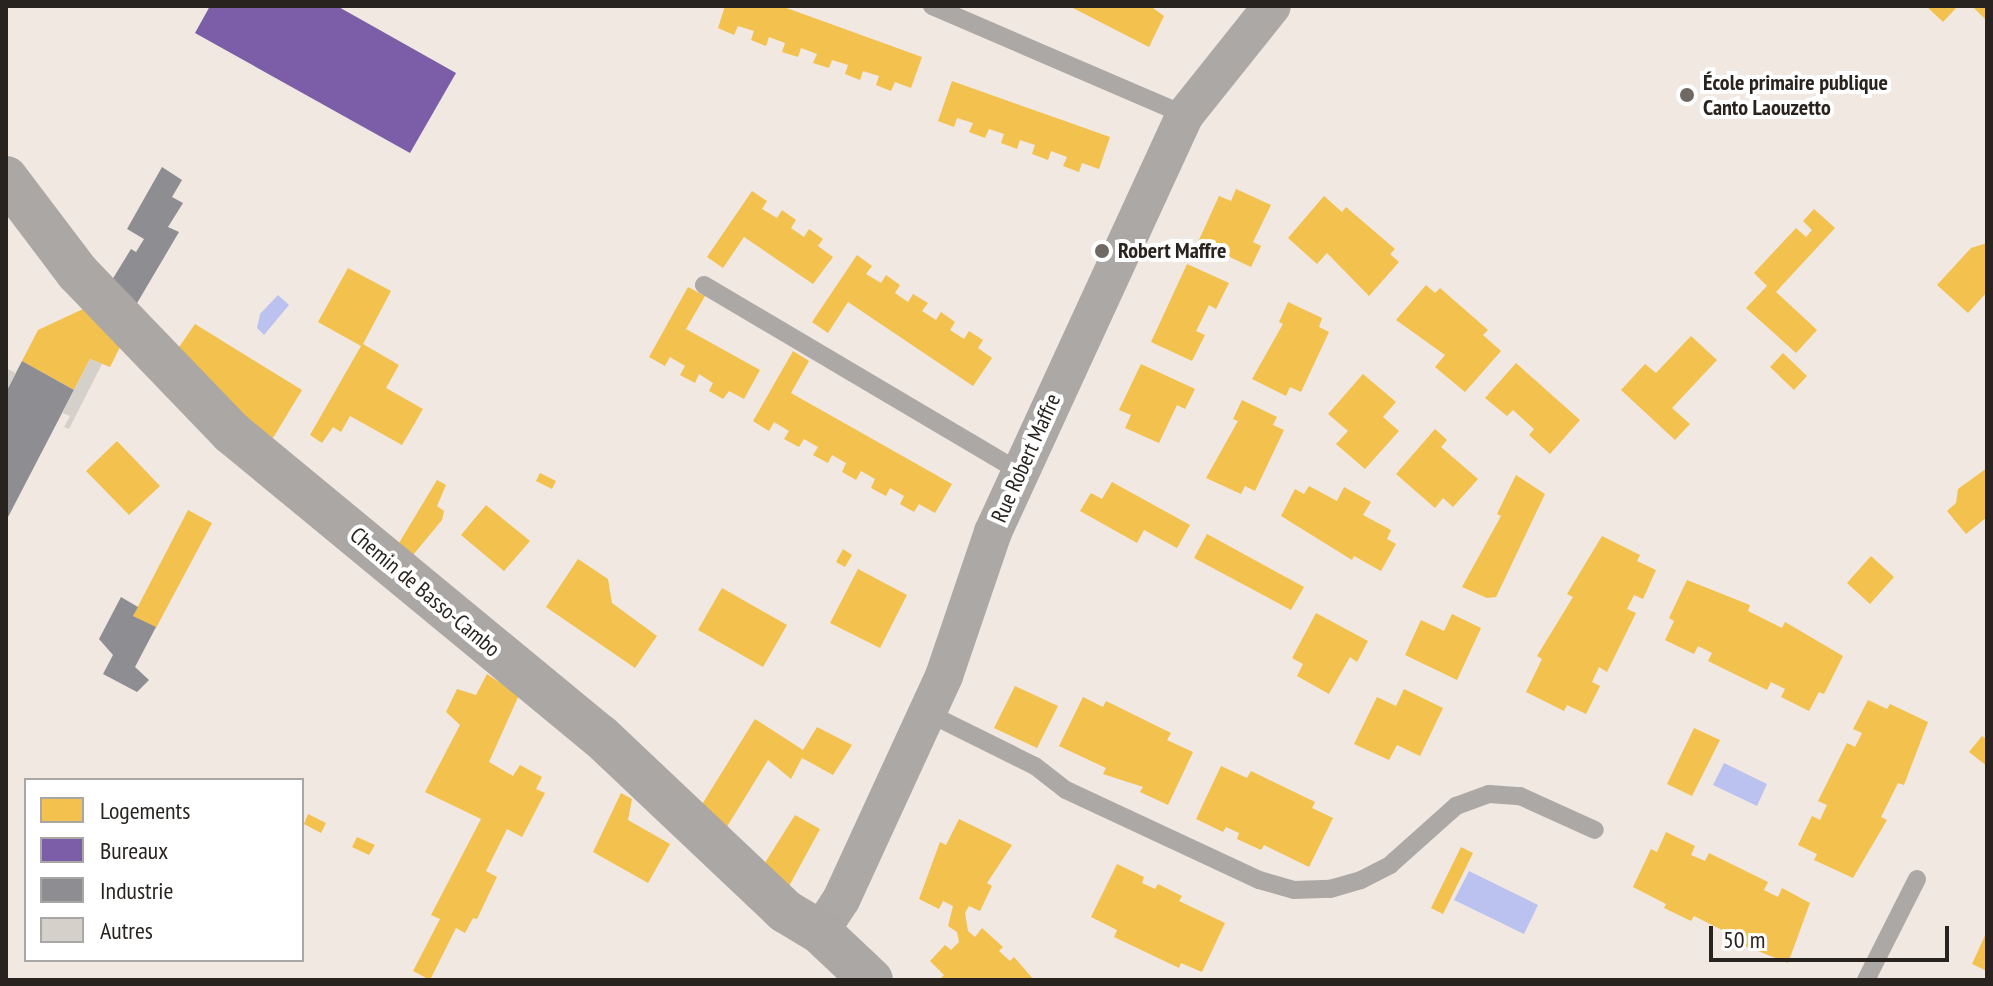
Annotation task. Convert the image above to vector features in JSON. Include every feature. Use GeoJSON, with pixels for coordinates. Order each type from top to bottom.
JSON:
{"type":"FeatureCollection","features":[{"type":"Feature","properties":{"kind":"street","name":"Rue Robert Maffre"},"geometry":{"type":"LineString","coordinates":[[820,932],[841,900],[926,712],[1020,472],[1185,115],[1272,6]]}},
{"type":"Feature","properties":{"kind":"street","name":"Chemin de Basso-Cambo"},"geometry":{"type":"LineString","coordinates":[[9,186],[77,272],[232,433],[600,736],[785,911],[820,932],[871,980]]}},
{"type":"Feature","properties":{"kind":"lane"},"geometry":{"type":"LineString","coordinates":[[932,6],[1185,115]]}},
{"type":"Feature","properties":{"kind":"lane"},"geometry":{"type":"LineString","coordinates":[[704,285],[1020,472]]}},
{"type":"Feature","properties":{"kind":"lane"},"geometry":{"type":"LineString","coordinates":[[926,712],[1035,766],[1066,790],[1259,880],[1294,890],[1330,889],[1371,875],[1390,865],[1456,806],[1489,794],[1520,796],[1595,830]]}},
{"type":"Feature","properties":{"kind":"lane"},"geometry":{"type":"LineString","coordinates":[[1866,980],[1917,879]]}},
{"type":"Feature","properties":{"kind":"water"},"geometry":{"type":"Polygon","coordinates":[[[278,295],[289,305],[264,335],[257,328],[260,314],[278,295]]]}},
{"type":"Feature","properties":{"kind":"water"},"geometry":{"type":"Polygon","coordinates":[[[1724,763],[1767,784],[1757,806],[1713,785],[1724,763]]]}},
{"type":"Feature","properties":{"kind":"water"},"geometry":{"type":"Polygon","coordinates":[[[1469,871],[1538,905],[1524,934],[1454,900],[1469,871]]]}},
{"type":"Feature","properties":{"kind":"building: Logements"},"geometry":{"type":"Polygon","coordinates":[[[725,6],[781,6],[922,57],[911,88],[895,82],[891,91],[876,85],[879,76],[863,71],[860,80],[845,74],[848,65],[832,60],[829,68],[813,63],[817,54],[801,48],[798,57],[782,52],[785,43],[769,37],[766,46],[751,40],[754,31],[738,26],[734,35],[718,28],[725,6]]]}},
{"type":"Feature","properties":{"kind":"building: Logements"},"geometry":{"type":"Polygon","coordinates":[[[1069,6],[1150,6],[1164,16],[1149,47],[1069,6]]]}},
{"type":"Feature","properties":{"kind":"building: Logements"},"geometry":{"type":"Polygon","coordinates":[[[1926,6],[1958,6],[1943,22],[1926,6]]]}},
{"type":"Feature","properties":{"kind":"building: Logements"},"geometry":{"type":"Polygon","coordinates":[[[1972,6],[1987,6],[1987,21],[1972,6]]]}},
{"type":"Feature","properties":{"kind":"building: Logements"},"geometry":{"type":"Polygon","coordinates":[[[952,81],[1110,137],[1099,169],[1082,163],[1079,172],[1063,166],[1067,157],[1051,151],[1048,160],[1032,154],[1035,145],[1020,140],[1017,149],[1001,143],[1004,134],[989,129],[985,138],[969,132],[973,123],[957,118],[954,127],[938,121],[952,81]]]}},
{"type":"Feature","properties":{"kind":"building: Logements"},"geometry":{"type":"Polygon","coordinates":[[[1236,189],[1271,205],[1253,242],[1261,246],[1251,267],[1198,242],[1219,196],[1231,201],[1236,189]]]}},
{"type":"Feature","properties":{"kind":"building: Logements"},"geometry":{"type":"Polygon","coordinates":[[[752,191],[767,201],[762,209],[777,218],[782,210],[796,220],[791,228],[804,237],[809,229],[823,239],[818,246],[833,257],[813,284],[744,237],[723,268],[707,257],[752,191]]]}},
{"type":"Feature","properties":{"kind":"building: Logements"},"geometry":{"type":"Polygon","coordinates":[[[1324,196],[1342,212],[1346,207],[1395,249],[1390,254],[1399,262],[1369,296],[1327,253],[1317,264],[1288,238],[1324,196]]]}},
{"type":"Feature","properties":{"kind":"building: Logements"},"geometry":{"type":"Polygon","coordinates":[[[1814,209],[1835,228],[1776,292],[1817,330],[1796,353],[1746,308],[1767,286],[1754,273],[1796,228],[1806,237],[1812,230],[1803,221],[1814,209]]]}},
{"type":"Feature","properties":{"kind":"building: Logements"},"geometry":{"type":"Polygon","coordinates":[[[1987,243],[1987,292],[1968,313],[1937,285],[1971,248],[1987,243]]]}},
{"type":"Feature","properties":{"kind":"building: Logements"},"geometry":{"type":"Polygon","coordinates":[[[857,255],[872,266],[866,274],[881,283],[886,275],[900,285],[895,293],[908,302],[913,294],[928,303],[922,311],[936,320],[941,312],[955,322],[950,330],[964,339],[969,331],[983,340],[978,348],[992,358],[973,386],[848,302],[828,333],[812,322],[857,255]]]}},
{"type":"Feature","properties":{"kind":"building: Logements"},"geometry":{"type":"Polygon","coordinates":[[[1187,264],[1229,283],[1216,309],[1209,305],[1196,331],[1205,335],[1192,361],[1151,342],[1187,264]]]}},
{"type":"Feature","properties":{"kind":"building: Logements"},"geometry":{"type":"Polygon","coordinates":[[[348,268],[391,291],[363,344],[399,365],[386,388],[423,409],[402,445],[350,416],[341,432],[333,427],[322,443],[310,435],[361,346],[318,322],[348,268]]]}},
{"type":"Feature","properties":{"kind":"building: Logements"},"geometry":{"type":"Polygon","coordinates":[[[1426,285],[1435,293],[1440,288],[1488,330],[1483,335],[1501,351],[1465,392],[1435,367],[1445,355],[1396,320],[1426,285]]]}},
{"type":"Feature","properties":{"kind":"building: Logements"},"geometry":{"type":"Polygon","coordinates":[[[688,287],[705,296],[686,329],[760,370],[744,399],[729,391],[723,399],[709,391],[713,383],[699,374],[695,383],[680,375],[685,366],[670,357],[665,366],[649,357],[688,287]]]}},
{"type":"Feature","properties":{"kind":"building: Logements"},"geometry":{"type":"Polygon","coordinates":[[[1288,302],[1322,318],[1319,327],[1329,332],[1301,392],[1290,387],[1286,396],[1252,379],[1283,324],[1279,322],[1288,302]]]}},
{"type":"Feature","properties":{"kind":"building: Logements"},"geometry":{"type":"Polygon","coordinates":[[[83,309],[120,347],[110,367],[90,359],[74,390],[22,361],[38,330],[83,309]]]}},
{"type":"Feature","properties":{"kind":"building: Logements"},"geometry":{"type":"Polygon","coordinates":[[[195,324],[302,390],[273,438],[245,419],[177,350],[195,324]]]}},
{"type":"Feature","properties":{"kind":"building: Logements"},"geometry":{"type":"Polygon","coordinates":[[[1691,336],[1717,360],[1672,408],[1690,424],[1675,440],[1621,390],[1645,364],[1656,373],[1691,336]]]}},
{"type":"Feature","properties":{"kind":"building: Logements"},"geometry":{"type":"Polygon","coordinates":[[[793,351],[809,361],[791,393],[952,484],[935,513],[919,504],[914,512],[900,504],[904,496],[890,488],[886,496],[871,488],[875,479],[861,471],[856,480],[842,472],[846,463],[832,455],[828,463],[813,455],[818,447],[804,439],[799,447],[784,439],[789,431],[774,422],[769,431],[753,421],[793,351]]]}},
{"type":"Feature","properties":{"kind":"building: Logements"},"geometry":{"type":"Polygon","coordinates":[[[1783,353],[1807,376],[1794,390],[1770,367],[1783,353]]]}},
{"type":"Feature","properties":{"kind":"building: Logements"},"geometry":{"type":"Polygon","coordinates":[[[1516,363],[1580,420],[1550,454],[1529,435],[1534,429],[1513,410],[1507,416],[1485,398],[1516,363]]]}},
{"type":"Feature","properties":{"kind":"building: Logements"},"geometry":{"type":"Polygon","coordinates":[[[1141,364],[1195,389],[1185,409],[1177,405],[1159,443],[1125,428],[1131,415],[1119,410],[1141,364]]]}},
{"type":"Feature","properties":{"kind":"building: Logements"},"geometry":{"type":"Polygon","coordinates":[[[1363,374],[1396,402],[1383,417],[1399,431],[1365,469],[1336,444],[1348,431],[1328,414],[1363,374]]]}},
{"type":"Feature","properties":{"kind":"building: Logements"},"geometry":{"type":"Polygon","coordinates":[[[1242,400],[1277,417],[1273,425],[1284,430],[1255,491],[1245,486],[1241,494],[1206,478],[1238,421],[1233,419],[1242,400]]]}},
{"type":"Feature","properties":{"kind":"building: Logements"},"geometry":{"type":"Polygon","coordinates":[[[1435,429],[1447,440],[1441,447],[1478,479],[1453,507],[1443,498],[1435,508],[1396,474],[1435,429]]]}},
{"type":"Feature","properties":{"kind":"building: Logements"},"geometry":{"type":"Polygon","coordinates":[[[117,441],[160,486],[129,515],[86,471],[117,441]]]}},
{"type":"Feature","properties":{"kind":"building: Logements"},"geometry":{"type":"Polygon","coordinates":[[[1987,468],[1987,517],[1966,534],[1947,511],[1956,503],[1958,489],[1987,468]]]}},
{"type":"Feature","properties":{"kind":"building: Logements"},"geometry":{"type":"Polygon","coordinates":[[[540,473],[556,481],[552,489],[536,481],[540,473]]]}},
{"type":"Feature","properties":{"kind":"building: Logements"},"geometry":{"type":"Polygon","coordinates":[[[1516,475],[1545,494],[1496,597],[1487,598],[1462,587],[1501,516],[1497,514],[1516,475]]]}},
{"type":"Feature","properties":{"kind":"building: Logements"},"geometry":{"type":"Polygon","coordinates":[[[437,480],[446,485],[437,506],[444,511],[442,520],[413,555],[399,543],[437,480]]]}},
{"type":"Feature","properties":{"kind":"building: Logements"},"geometry":{"type":"Polygon","coordinates":[[[1112,482],[1190,525],[1177,548],[1144,530],[1137,543],[1080,511],[1091,493],[1102,499],[1112,482]]]}},
{"type":"Feature","properties":{"kind":"building: Logements"},"geometry":{"type":"Polygon","coordinates":[[[1309,486],[1337,501],[1344,487],[1371,502],[1363,515],[1391,530],[1387,539],[1396,544],[1381,571],[1354,556],[1352,560],[1281,516],[1295,489],[1304,494],[1309,486]]]}},
{"type":"Feature","properties":{"kind":"building: Logements"},"geometry":{"type":"Polygon","coordinates":[[[486,505],[530,541],[504,571],[461,535],[486,505]]]}},
{"type":"Feature","properties":{"kind":"building: Logements"},"geometry":{"type":"Polygon","coordinates":[[[188,510],[212,523],[156,628],[133,616],[188,510]]]}},
{"type":"Feature","properties":{"kind":"building: Logements"},"geometry":{"type":"Polygon","coordinates":[[[1207,534],[1304,587],[1291,610],[1194,558],[1207,534]]]}},
{"type":"Feature","properties":{"kind":"building: Logements"},"geometry":{"type":"Polygon","coordinates":[[[1602,536],[1640,555],[1637,561],[1656,570],[1643,599],[1634,595],[1627,609],[1636,613],[1607,672],[1599,667],[1592,682],[1600,686],[1586,714],[1567,705],[1564,711],[1526,692],[1542,659],[1537,656],[1573,597],[1567,594],[1602,536]]]}},
{"type":"Feature","properties":{"kind":"building: Logements"},"geometry":{"type":"Polygon","coordinates":[[[843,549],[852,555],[845,567],[836,562],[843,549]]]}},
{"type":"Feature","properties":{"kind":"building: Logements"},"geometry":{"type":"Polygon","coordinates":[[[1871,556],[1894,577],[1870,604],[1847,583],[1871,556]]]}},
{"type":"Feature","properties":{"kind":"building: Logements"},"geometry":{"type":"Polygon","coordinates":[[[578,559],[608,579],[612,603],[657,636],[635,668],[546,607],[578,559]]]}},
{"type":"Feature","properties":{"kind":"building: Logements"},"geometry":{"type":"Polygon","coordinates":[[[858,569],[907,595],[880,648],[830,623],[858,569]]]}},
{"type":"Feature","properties":{"kind":"building: Logements"},"geometry":{"type":"Polygon","coordinates":[[[1687,580],[1750,605],[1748,611],[1782,628],[1785,622],[1843,656],[1824,694],[1819,692],[1809,711],[1781,697],[1785,689],[1771,682],[1767,690],[1708,661],[1712,653],[1698,646],[1694,654],[1665,640],[1674,621],[1669,618],[1687,580]]]}},
{"type":"Feature","properties":{"kind":"building: Logements"},"geometry":{"type":"Polygon","coordinates":[[[722,588],[787,625],[763,667],[698,630],[722,588]]]}},
{"type":"Feature","properties":{"kind":"building: Logements"},"geometry":{"type":"Polygon","coordinates":[[[1316,613],[1368,641],[1357,662],[1350,657],[1329,694],[1297,676],[1303,664],[1292,658],[1316,613]]]}},
{"type":"Feature","properties":{"kind":"building: Logements"},"geometry":{"type":"Polygon","coordinates":[[[1452,614],[1481,628],[1457,680],[1405,655],[1421,620],[1444,631],[1452,614]]]}},
{"type":"Feature","properties":{"kind":"building: Logements"},"geometry":{"type":"Polygon","coordinates":[[[487,674],[519,695],[489,762],[513,776],[520,765],[542,777],[536,789],[545,793],[522,837],[507,829],[486,871],[497,877],[477,919],[473,918],[465,933],[456,928],[430,980],[413,971],[440,919],[431,915],[481,819],[425,792],[460,725],[446,712],[457,689],[476,695],[487,674]]]}},
{"type":"Feature","properties":{"kind":"building: Logements"},"geometry":{"type":"Polygon","coordinates":[[[1015,686],[1058,706],[1037,748],[994,728],[1015,686]]]}},
{"type":"Feature","properties":{"kind":"building: Logements"},"geometry":{"type":"Polygon","coordinates":[[[1404,689],[1443,708],[1420,756],[1397,745],[1389,760],[1354,744],[1377,697],[1396,706],[1404,689]]]}},
{"type":"Feature","properties":{"kind":"building: Logements"},"geometry":{"type":"Polygon","coordinates":[[[1083,697],[1103,707],[1106,701],[1171,733],[1167,740],[1193,752],[1168,805],[1140,792],[1143,787],[1103,774],[1106,768],[1059,746],[1083,697]]]}},
{"type":"Feature","properties":{"kind":"building: Logements"},"geometry":{"type":"Polygon","coordinates":[[[1868,700],[1887,709],[1890,704],[1928,722],[1904,785],[1898,783],[1881,817],[1887,820],[1853,878],[1814,860],[1817,854],[1798,845],[1812,816],[1820,820],[1827,805],[1818,801],[1847,743],[1855,747],[1862,733],[1853,729],[1868,700]]]}},
{"type":"Feature","properties":{"kind":"building: Logements"},"geometry":{"type":"Polygon","coordinates":[[[755,719],[803,750],[817,727],[852,745],[833,775],[802,758],[791,779],[768,760],[725,830],[701,806],[755,719]]]}},
{"type":"Feature","properties":{"kind":"building: Logements"},"geometry":{"type":"Polygon","coordinates":[[[1694,728],[1720,740],[1692,796],[1667,784],[1694,728]]]}},
{"type":"Feature","properties":{"kind":"building: Logements"},"geometry":{"type":"Polygon","coordinates":[[[1982,736],[1987,740],[1987,766],[1969,752],[1982,736]]]}},
{"type":"Feature","properties":{"kind":"building: Logements"},"geometry":{"type":"Polygon","coordinates":[[[1221,766],[1247,778],[1251,771],[1315,802],[1312,808],[1333,818],[1309,867],[1264,845],[1261,850],[1237,839],[1239,833],[1226,827],[1223,832],[1196,819],[1221,766]]]}},
{"type":"Feature","properties":{"kind":"building: Logements"},"geometry":{"type":"Polygon","coordinates":[[[621,793],[632,799],[628,820],[670,844],[648,883],[593,852],[621,793]]]}},
{"type":"Feature","properties":{"kind":"building: Logements"},"geometry":{"type":"Polygon","coordinates":[[[308,814],[326,823],[321,833],[304,824],[308,814]]]}},
{"type":"Feature","properties":{"kind":"building: Logements"},"geometry":{"type":"Polygon","coordinates":[[[795,815],[820,829],[787,890],[761,869],[795,815]]]}},
{"type":"Feature","properties":{"kind":"building: Logements"},"geometry":{"type":"Polygon","coordinates":[[[959,819],[1012,845],[987,883],[992,886],[980,911],[969,906],[965,913],[968,931],[975,937],[982,928],[1003,947],[999,951],[1010,961],[1014,957],[1034,980],[939,980],[944,975],[930,961],[945,945],[951,950],[959,942],[957,932],[948,926],[953,906],[943,901],[939,909],[919,899],[940,842],[946,845],[959,819]]]}},
{"type":"Feature","properties":{"kind":"building: Logements"},"geometry":{"type":"Polygon","coordinates":[[[1666,832],[1695,846],[1691,855],[1705,861],[1709,853],[1768,882],[1764,890],[1778,897],[1782,888],[1810,903],[1788,963],[1725,938],[1728,933],[1694,916],[1691,921],[1664,908],[1666,904],[1633,887],[1651,849],[1657,852],[1666,832]]]}},
{"type":"Feature","properties":{"kind":"building: Logements"},"geometry":{"type":"Polygon","coordinates":[[[357,837],[375,845],[369,855],[352,847],[357,837]]]}},
{"type":"Feature","properties":{"kind":"building: Logements"},"geometry":{"type":"Polygon","coordinates":[[[1461,847],[1473,853],[1443,914],[1431,908],[1461,847]]]}},
{"type":"Feature","properties":{"kind":"building: Logements"},"geometry":{"type":"Polygon","coordinates":[[[1117,864],[1144,877],[1142,883],[1155,889],[1158,884],[1182,896],[1179,901],[1225,923],[1202,972],[1181,963],[1179,968],[1114,937],[1117,930],[1091,917],[1117,864]]]}},
{"type":"Feature","properties":{"kind":"building: Logements"},"geometry":{"type":"Polygon","coordinates":[[[1987,931],[1987,971],[1972,964],[1987,931]]]}},
{"type":"Feature","properties":{"kind":"building: Bureaux"},"geometry":{"type":"Polygon","coordinates":[[[210,6],[337,6],[456,73],[410,153],[195,33],[210,6]]]}},
{"type":"Feature","properties":{"kind":"building: Industrie"},"geometry":{"type":"Polygon","coordinates":[[[162,167],[182,180],[172,197],[183,203],[168,227],[179,232],[133,310],[112,280],[131,249],[136,252],[144,239],[127,229],[162,167]]]}},
{"type":"Feature","properties":{"kind":"building: Industrie"},"geometry":{"type":"Polygon","coordinates":[[[22,361],[74,390],[6,521],[6,392],[22,361]]]}},
{"type":"Feature","properties":{"kind":"building: Industrie"},"geometry":{"type":"Polygon","coordinates":[[[121,597],[138,607],[133,616],[156,627],[135,667],[149,680],[137,692],[103,674],[113,655],[99,639],[121,597]]]}},
{"type":"Feature","properties":{"kind":"building: Autres"},"geometry":{"type":"Polygon","coordinates":[[[90,359],[102,364],[69,429],[64,427],[70,416],[62,413],[90,359]]]}},
{"type":"Feature","properties":{"kind":"building: Autres"},"geometry":{"type":"Polygon","coordinates":[[[6,368],[16,373],[6,392],[6,368]]]}},
{"type":"Feature","properties":{"kind":"place","name":"École primaire publique Canto Laouzetto"},"geometry":{"type":"Point","coordinates":[1687,95]}},
{"type":"Feature","properties":{"kind":"place","name":"Robert Maffre"},"geometry":{"type":"Point","coordinates":[1102,251]}}]}
